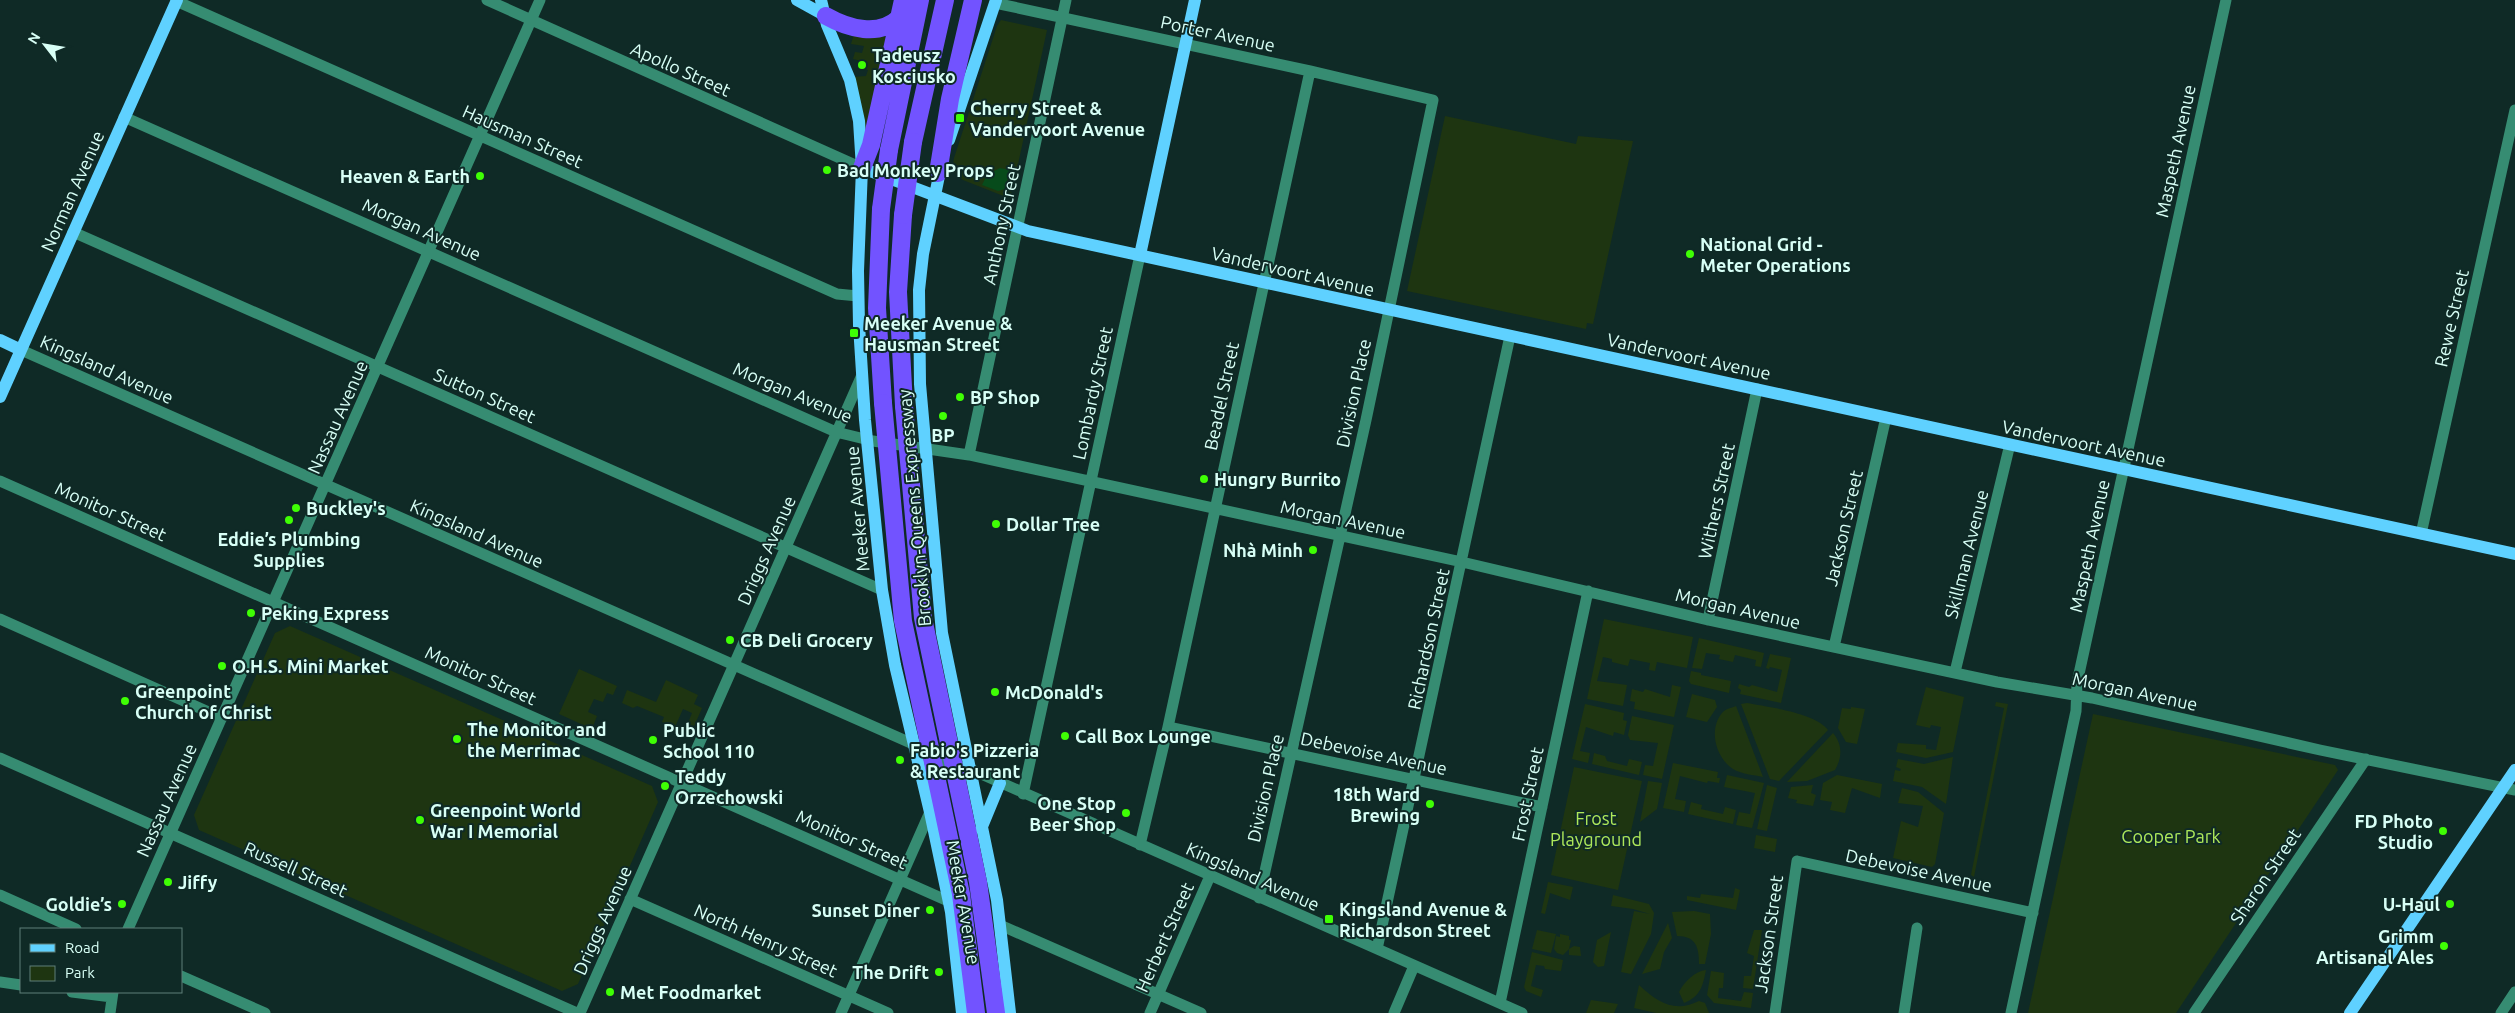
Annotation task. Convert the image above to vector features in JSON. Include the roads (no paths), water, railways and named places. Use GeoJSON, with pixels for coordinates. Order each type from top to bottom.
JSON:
{"type":"FeatureCollection","features":[{"type":"Feature","properties":{"kind":"highway"},"geometry":{"type":"LineString","coordinates":[[862,168],[871,145],[903,0]]}},
{"type":"Feature","properties":{"kind":"highway","name":"Brooklyn-Queens Expressway"},"geometry":{"type":"LineString","coordinates":[[920,0],[889,150],[881,209],[877,308],[883,403],[903,621],[964,908],[976,1013]]}},
{"type":"Feature","properties":{"kind":"highway","name":"Brooklyn-Queens Expressway"},"geometry":{"type":"LineString","coordinates":[[945,0],[913,142],[903,215],[898,292],[904,406],[923,618],[978,882],[996,1013]]}},
{"type":"Feature","properties":{"kind":"highway"},"geometry":{"type":"LineString","coordinates":[[938,173],[950,100],[973,0]]}},
{"type":"Feature","properties":{"kind":"highway"},"geometry":{"type":"LineString","coordinates":[[824,8],[847,25],[875,30],[891,24],[899,18]]}},
{"type":"Feature","properties":{"kind":"main road"},"geometry":{"type":"LineString","coordinates":[[797,0],[824,8]]}},
{"type":"Feature","properties":{"kind":"main road","name":"Lombardy Street"},"geometry":{"type":"LineString","coordinates":[[1140,255],[1196,0]]}},
{"type":"Feature","properties":{"kind":"main road","name":"Norman Avenue"},"geometry":{"type":"LineString","coordinates":[[0,397],[176,1]]}},
{"type":"Feature","properties":{"kind":"main road","name":"Meeker Avenue"},"geometry":{"type":"LineString","coordinates":[[995,1],[938,173],[923,254],[918,309],[918,364],[942,633],[1000,925],[1010,1013]]}},
{"type":"Feature","properties":{"kind":"main road","name":"Meeker Avenue"},"geometry":{"type":"LineString","coordinates":[[824,8],[827,25],[850,80],[859,121],[862,168],[858,296],[862,375],[882,590],[893,658],[930,812],[948,901],[962,1013]]}},
{"type":"Feature","properties":{"kind":"main road","name":"Vandervoort Avenue"},"geometry":{"type":"LineString","coordinates":[[862,168],[1018,227],[1388,310],[2515,554]]}},
{"type":"Feature","properties":{"kind":"main road","name":"Kingsland Avenue"},"geometry":{"type":"LineString","coordinates":[[0,340],[22,350]]}},
{"type":"Feature","properties":{"kind":"main road"},"geometry":{"type":"LineString","coordinates":[[2351,1013],[2515,770]]}},
{"type":"Feature","properties":{"kind":"main road"},"geometry":{"type":"LineString","coordinates":[[981,829],[1000,783]]}},
{"type":"Feature","properties":{"kind":"street","name":"Apollo Street"},"geometry":{"type":"LineString","coordinates":[[487,0],[862,168]]}},
{"type":"Feature","properties":{"kind":"street","name":"Nassau Avenue"},"geometry":{"type":"LineString","coordinates":[[128,928],[540,0]]}},
{"type":"Feature","properties":{"kind":"street","name":"Anthony Street"},"geometry":{"type":"LineString","coordinates":[[969,454],[1066,0]]}},
{"type":"Feature","properties":{"kind":"street","name":"Maspeth Avenue"},"geometry":{"type":"LineString","coordinates":[[2012,1013],[2076,711],[2076,696],[2226,0]]}},
{"type":"Feature","properties":{"kind":"street","name":"Hausman Street"},"geometry":{"type":"LineString","coordinates":[[176,1],[837,294],[858,296]]}},
{"type":"Feature","properties":{"kind":"street","name":"Porter Avenue"},"geometry":{"type":"LineString","coordinates":[[995,1],[1433,100]]}},
{"type":"Feature","properties":{"kind":"street","name":"Beadel Street"},"geometry":{"type":"LineString","coordinates":[[1140,845],[1168,726],[1310,71]]}},
{"type":"Feature","properties":{"kind":"street","name":"Division Place"},"geometry":{"type":"LineString","coordinates":[[1259,898],[1338,536],[1366,420],[1433,100]]}},
{"type":"Feature","properties":{"kind":"street","name":"Rewe Street"},"geometry":{"type":"LineString","coordinates":[[2421,534],[2515,110]]}},
{"type":"Feature","properties":{"kind":"street","name":"Morgan Avenue"},"geometry":{"type":"LineString","coordinates":[[124,117],[836,432],[868,439],[969,454],[1462,562],[1708,620],[2515,790]]}},
{"type":"Feature","properties":{"kind":"street","name":"Sutton Street"},"geometry":{"type":"LineString","coordinates":[[74,232],[882,590]]}},
{"type":"Feature","properties":{"kind":"street","name":"Lombardy Street"},"geometry":{"type":"LineString","coordinates":[[1023,794],[1140,255]]}},
{"type":"Feature","properties":{"kind":"street","name":"Richardson Street"},"geometry":{"type":"LineString","coordinates":[[1377,949],[1510,336]]}},
{"type":"Feature","properties":{"kind":"street","name":"Kingsland Avenue"},"geometry":{"type":"LineString","coordinates":[[22,350],[913,744],[940,745],[970,769],[1023,794],[1377,949],[1503,1008],[1522,1013]]}},
{"type":"Feature","properties":{"kind":"street","name":"Driggs Avenue"},"geometry":{"type":"LineString","coordinates":[[578,1013],[862,375]]}},
{"type":"Feature","properties":{"kind":"street","name":"Withers Street"},"geometry":{"type":"LineString","coordinates":[[1708,620],[1757,389]]}},
{"type":"Feature","properties":{"kind":"street","name":"Jackson Street"},"geometry":{"type":"LineString","coordinates":[[1834,647],[1886,417]]}},
{"type":"Feature","properties":{"kind":"street","name":"Skillman Avenue"},"geometry":{"type":"LineString","coordinates":[[1955,672],[2010,444]]}},
{"type":"Feature","properties":{"kind":"street","name":"Monitor Street"},"geometry":{"type":"LineString","coordinates":[[0,481],[948,901]]}},
{"type":"Feature","properties":{"kind":"street","name":"Frost Street"},"geometry":{"type":"LineString","coordinates":[[1503,1008],[1542,808],[1588,591]]}},
{"type":"Feature","properties":{"kind":"street"},"geometry":{"type":"LineString","coordinates":[[0,619],[222,718]]}},
{"type":"Feature","properties":{"kind":"street","name":"Debevoise Avenue"},"geometry":{"type":"LineString","coordinates":[[1168,726],[1542,808]]}},
{"type":"Feature","properties":{"kind":"street","name":"Russell Street"},"geometry":{"type":"LineString","coordinates":[[0,758],[578,1013]]}},
{"type":"Feature","properties":{"kind":"street","name":"Sharon Street"},"geometry":{"type":"LineString","coordinates":[[2194,1013],[2366,759]]}},
{"type":"Feature","properties":{"kind":"street"},"geometry":{"type":"LineString","coordinates":[[841,1013],[930,812]]}},
{"type":"Feature","properties":{"kind":"street","name":"Jackson Street"},"geometry":{"type":"LineString","coordinates":[[1775,1013],[1797,861]]}},
{"type":"Feature","properties":{"kind":"street","name":"Debevoise Avenue"},"geometry":{"type":"LineString","coordinates":[[1797,861],[2033,913]]}},
{"type":"Feature","properties":{"kind":"street","name":"Herbert Street"},"geometry":{"type":"LineString","coordinates":[[1150,1013],[1210,876]]}},
{"type":"Feature","properties":{"kind":"street"},"geometry":{"type":"LineString","coordinates":[[0,896],[74,928]]}},
{"type":"Feature","properties":{"kind":"street","name":"North Henry Street"},"geometry":{"type":"LineString","coordinates":[[630,899],[888,1013]]}},
{"type":"Feature","properties":{"kind":"street"},"geometry":{"type":"LineString","coordinates":[[1000,925],[1200,1013]]}},
{"type":"Feature","properties":{"kind":"street"},"geometry":{"type":"LineString","coordinates":[[1904,1013],[1917,928]]}},
{"type":"Feature","properties":{"kind":"street"},"geometry":{"type":"LineString","coordinates":[[1394,1013],[1414,966]]}},
{"type":"Feature","properties":{"kind":"street"},"geometry":{"type":"LineString","coordinates":[[182,976],[265,1013]]}},
{"type":"Feature","properties":{"kind":"street"},"geometry":{"type":"LineString","coordinates":[[0,982],[20,985]]}},
{"type":"Feature","properties":{"kind":"street"},"geometry":{"type":"LineString","coordinates":[[2501,1013],[2515,992]]}},
{"type":"Feature","properties":{"kind":"street"},"geometry":{"type":"LineString","coordinates":[[92,993],[113,994],[110,1013]]}},
{"type":"Feature","properties":{"kind":"place","name":"Tadeusz Kosciusko"},"geometry":{"type":"Point","coordinates":[862,65]}},
{"type":"Feature","properties":{"kind":"place","name":"Cherry Street & Vandervoort Avenue"},"geometry":{"type":"Point","coordinates":[960,118]}},
{"type":"Feature","properties":{"kind":"place","name":"Bad Monkey Props"},"geometry":{"type":"Point","coordinates":[827,170]}},
{"type":"Feature","properties":{"kind":"place","name":"Heaven & Earth"},"geometry":{"type":"Point","coordinates":[480,176]}},
{"type":"Feature","properties":{"kind":"place","name":"National Grid - Meter Operations"},"geometry":{"type":"Point","coordinates":[1690,254]}},
{"type":"Feature","properties":{"kind":"place","name":"Meeker Avenue & Hausman Street"},"geometry":{"type":"Point","coordinates":[854,333]}},
{"type":"Feature","properties":{"kind":"place","name":"BP Shop"},"geometry":{"type":"Point","coordinates":[960,397]}},
{"type":"Feature","properties":{"kind":"place","name":"BP"},"geometry":{"type":"Point","coordinates":[943,416]}},
{"type":"Feature","properties":{"kind":"place","name":"Hungry Burrito"},"geometry":{"type":"Point","coordinates":[1204,479]}},
{"type":"Feature","properties":{"kind":"place","name":"Buckley's"},"geometry":{"type":"Point","coordinates":[296,508]}},
{"type":"Feature","properties":{"kind":"place","name":"Eddie’s Plumbing Supplies"},"geometry":{"type":"Point","coordinates":[289,520]}},
{"type":"Feature","properties":{"kind":"place","name":"Dollar Tree"},"geometry":{"type":"Point","coordinates":[996,524]}},
{"type":"Feature","properties":{"kind":"place","name":"Nhà Minh"},"geometry":{"type":"Point","coordinates":[1313,550]}},
{"type":"Feature","properties":{"kind":"place","name":"Peking Express"},"geometry":{"type":"Point","coordinates":[251,613]}},
{"type":"Feature","properties":{"kind":"place","name":"CB Deli Grocery"},"geometry":{"type":"Point","coordinates":[730,640]}},
{"type":"Feature","properties":{"kind":"place","name":"O.H.S. Mini Market"},"geometry":{"type":"Point","coordinates":[222,666]}},
{"type":"Feature","properties":{"kind":"place","name":"McDonald's"},"geometry":{"type":"Point","coordinates":[995,692]}},
{"type":"Feature","properties":{"kind":"place","name":"Greenpoint Church of Christ"},"geometry":{"type":"Point","coordinates":[125,701]}},
{"type":"Feature","properties":{"kind":"place","name":"Call Box Lounge"},"geometry":{"type":"Point","coordinates":[1065,736]}},
{"type":"Feature","properties":{"kind":"place","name":"The Monitor and the Merrimac"},"geometry":{"type":"Point","coordinates":[457,739]}},
{"type":"Feature","properties":{"kind":"place","name":"Public School 110"},"geometry":{"type":"Point","coordinates":[653,740]}},
{"type":"Feature","properties":{"kind":"place","name":"Fabio's Pizzeria & Restaurant"},"geometry":{"type":"Point","coordinates":[900,760]}},
{"type":"Feature","properties":{"kind":"place","name":"Teddy Orzechowski"},"geometry":{"type":"Point","coordinates":[665,786]}},
{"type":"Feature","properties":{"kind":"place","name":"18th Ward Brewing"},"geometry":{"type":"Point","coordinates":[1430,804]}},
{"type":"Feature","properties":{"kind":"place","name":"One Stop Beer Shop"},"geometry":{"type":"Point","coordinates":[1126,813]}},
{"type":"Feature","properties":{"kind":"place","name":"Greenpoint World War I Memorial"},"geometry":{"type":"Point","coordinates":[420,820]}},
{"type":"Feature","properties":{"kind":"place","name":"FD Photo Studio"},"geometry":{"type":"Point","coordinates":[2443,831]}},
{"type":"Feature","properties":{"kind":"place","name":"Jiffy"},"geometry":{"type":"Point","coordinates":[168,882]}},
{"type":"Feature","properties":{"kind":"place","name":"Goldie’s"},"geometry":{"type":"Point","coordinates":[122,904]}},
{"type":"Feature","properties":{"kind":"place","name":"U-Haul"},"geometry":{"type":"Point","coordinates":[2450,904]}},
{"type":"Feature","properties":{"kind":"place","name":"Sunset Diner"},"geometry":{"type":"Point","coordinates":[930,910]}},
{"type":"Feature","properties":{"kind":"place","name":"Kingsland Avenue & Richardson Street"},"geometry":{"type":"Point","coordinates":[1329,919]}},
{"type":"Feature","properties":{"kind":"place","name":"Grimm Artisanal Ales"},"geometry":{"type":"Point","coordinates":[2444,946]}},
{"type":"Feature","properties":{"kind":"place","name":"The Drift"},"geometry":{"type":"Point","coordinates":[939,972]}},
{"type":"Feature","properties":{"kind":"place","name":"Met Foodmarket"},"geometry":{"type":"Point","coordinates":[610,992]}},
{"type":"Feature","properties":{"kind":"park label","name":"Frost Playground"},"geometry":{"type":"Point","coordinates":[1596,828]}},
{"type":"Feature","properties":{"kind":"park label","name":"Cooper Park"},"geometry":{"type":"Point","coordinates":[2171,836]}}]}
